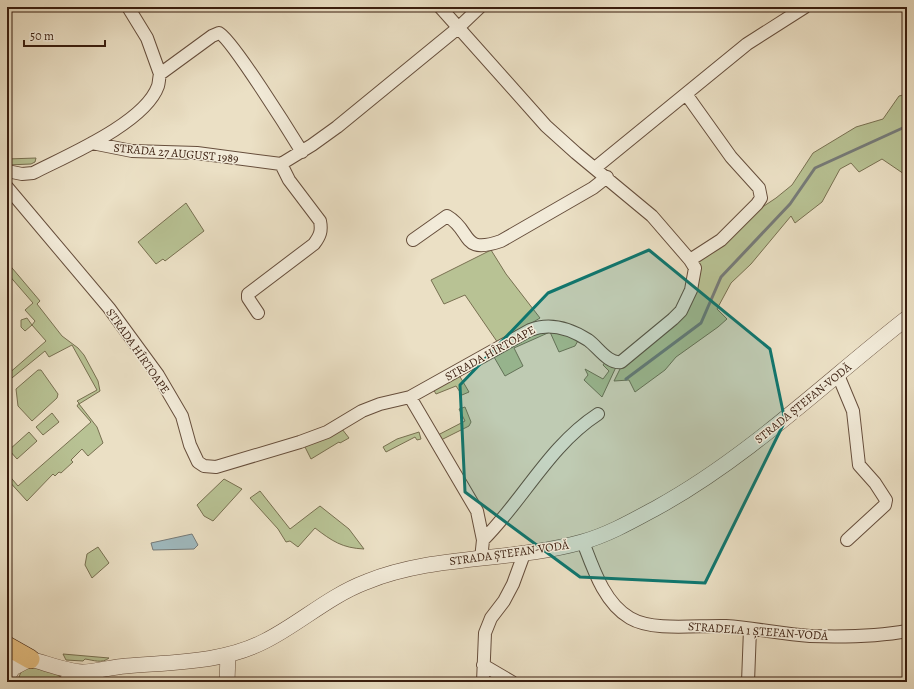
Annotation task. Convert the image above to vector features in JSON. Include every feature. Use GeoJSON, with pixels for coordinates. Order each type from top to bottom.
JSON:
{"type":"FeatureCollection","features":[{"type":"Feature","properties":{"kind":"main road"},"geometry":{"type":"LineString","coordinates":[[7,646],[30,659]]}},
{"type":"Feature","properties":{"kind":"street"},"geometry":{"type":"LineString","coordinates":[[7,171],[22,174],[33,173],[92,143],[131,118],[141,109],[155,91],[160,74],[147,38],[128,7]]}},
{"type":"Feature","properties":{"kind":"street"},"geometry":{"type":"LineString","coordinates":[[440,7],[546,126],[652,216],[690,260],[721,240],[757,204],[761,198],[759,188],[731,157],[686,94]]}},
{"type":"Feature","properties":{"kind":"street"},"geometry":{"type":"LineString","coordinates":[[258,313],[248,298],[248,294],[314,244],[320,236],[320,221],[290,180],[281,164],[302,152],[337,127],[458,28],[480,7]]}},
{"type":"Feature","properties":{"kind":"street"},"geometry":{"type":"LineString","coordinates":[[595,168],[747,44],[806,7]]}},
{"type":"Feature","properties":{"kind":"street"},"geometry":{"type":"LineString","coordinates":[[160,74],[212,36],[219,33],[225,37],[246,66],[302,152]]}},
{"type":"Feature","properties":{"kind":"street","name":"STRADA 27 AUGUST 1989"},"geometry":{"type":"LineString","coordinates":[[92,143],[132,151],[198,153],[281,164]]}},
{"type":"Feature","properties":{"kind":"street"},"geometry":{"type":"LineString","coordinates":[[413,240],[447,216],[453,220],[473,243],[479,246],[501,241],[593,188],[607,177]]}},
{"type":"Feature","properties":{"kind":"street","name":"STRADA HÎRTOAPE"},"geometry":{"type":"LineString","coordinates":[[7,187],[109,308],[158,375],[182,416],[193,451],[201,465],[208,467],[216,467],[278,450],[327,432],[362,411],[380,404],[410,397],[530,330],[540,326],[562,328],[573,332],[588,340],[611,360],[620,362],[681,311],[685,304],[694,277],[695,268],[690,260]]}},
{"type":"Feature","properties":{"kind":"street","name":"STRADA ȘTEFAN-VODĂ"},"geometry":{"type":"LineString","coordinates":[[30,659],[81,672],[228,655],[263,642],[342,593],[368,581],[423,566],[524,554],[583,542],[643,515],[701,482],[763,437],[907,318]]}},
{"type":"Feature","properties":{"kind":"street"},"geometry":{"type":"LineString","coordinates":[[838,375],[853,411],[859,465],[875,483],[886,500],[885,505],[847,540]]}},
{"type":"Feature","properties":{"kind":"street"},"geometry":{"type":"LineString","coordinates":[[410,397],[477,511],[483,540],[481,559]]}},
{"type":"Feature","properties":{"kind":"street","name":"STRADA ȘTEFAN-VODĂ"},"geometry":{"type":"LineString","coordinates":[[483,540],[511,509],[536,474],[555,451],[577,428],[598,414]]}},
{"type":"Feature","properties":{"kind":"street","name":"STRADELA 1 ȘTEFAN-VODĂ"},"geometry":{"type":"LineString","coordinates":[[583,542],[600,582],[609,596],[625,615],[648,625],[713,626],[809,636],[878,635],[907,631]]}},
{"type":"Feature","properties":{"kind":"street"},"geometry":{"type":"LineString","coordinates":[[483,682],[485,633],[487,626],[513,584],[524,554]]}},
{"type":"Feature","properties":{"kind":"street"},"geometry":{"type":"LineString","coordinates":[[748,682],[750,629]]}},
{"type":"Feature","properties":{"kind":"street"},"geometry":{"type":"LineString","coordinates":[[227,682],[228,655]]}},
{"type":"Feature","properties":{"kind":"street"},"geometry":{"type":"LineString","coordinates":[[7,678],[14,668],[30,659]]}},
{"type":"Feature","properties":{"kind":"street"},"geometry":{"type":"LineString","coordinates":[[483,665],[512,682]]}},
{"type":"Feature","properties":{"kind":"street","name":"STRADA ȘTEFAN-VODĂ"},"geometry":{"type":"LineString","coordinates":[[66,682],[81,672]]}},
{"type":"Feature","properties":{"kind":"highlighted area"},"geometry":{"type":"Polygon","coordinates":[[[649,250],[770,349],[785,421],[705,583],[580,577],[465,492],[460,385],[548,293],[649,250]]]}},
{"type":"Feature","properties":{"kind":"green space"},"geometry":{"type":"Polygon","coordinates":[[[907,94],[907,176],[882,159],[859,172],[851,163],[840,169],[822,202],[795,223],[791,216],[751,264],[731,283],[717,309],[727,319],[676,357],[665,370],[635,392],[629,380],[614,381],[623,363],[678,318],[697,260],[755,212],[792,185],[813,153],[856,127],[883,119],[899,96],[907,94]]]}},
{"type":"Feature","properties":{"kind":"green space"},"geometry":{"type":"Polygon","coordinates":[[[36,158],[35,162],[31,164],[7,165],[7,159],[36,158]]]}},
{"type":"Feature","properties":{"kind":"green space"},"geometry":{"type":"Polygon","coordinates":[[[186,203],[204,231],[165,261],[163,259],[156,264],[138,242],[186,203]]]}},
{"type":"Feature","properties":{"kind":"green space"},"geometry":{"type":"Polygon","coordinates":[[[491,250],[506,274],[540,318],[498,343],[465,295],[444,304],[431,280],[491,250]]]}},
{"type":"Feature","properties":{"kind":"green space"},"geometry":{"type":"Polygon","coordinates":[[[7,262],[40,301],[37,304],[62,336],[78,348],[84,355],[98,381],[100,391],[79,404],[97,427],[103,443],[88,456],[82,449],[71,460],[73,462],[61,473],[59,472],[55,476],[53,474],[27,501],[7,479],[7,473],[18,486],[91,422],[77,406],[79,403],[77,401],[97,390],[72,345],[49,357],[45,351],[7,382],[7,375],[46,341],[32,325],[35,321],[25,310],[33,303],[7,273],[7,262]]]}},
{"type":"Feature","properties":{"kind":"green space"},"geometry":{"type":"Polygon","coordinates":[[[27,318],[32,325],[25,331],[21,327],[21,320],[27,318]]]}},
{"type":"Feature","properties":{"kind":"green space"},"geometry":{"type":"Polygon","coordinates":[[[541,330],[557,331],[579,339],[575,346],[559,352],[550,332],[514,348],[523,366],[505,376],[494,357],[459,375],[469,392],[462,395],[456,386],[436,394],[432,387],[541,330]]]}},
{"type":"Feature","properties":{"kind":"green space"},"geometry":{"type":"Polygon","coordinates":[[[607,359],[616,367],[602,397],[584,380],[588,375],[585,369],[603,379],[609,371],[603,365],[607,359]]]}},
{"type":"Feature","properties":{"kind":"green space"},"geometry":{"type":"Polygon","coordinates":[[[38,370],[41,370],[58,394],[57,398],[32,421],[18,406],[16,389],[38,370]]]}},
{"type":"Feature","properties":{"kind":"green space"},"geometry":{"type":"Polygon","coordinates":[[[465,407],[471,422],[469,426],[439,441],[436,436],[465,421],[459,409],[465,407]]]}},
{"type":"Feature","properties":{"kind":"green space"},"geometry":{"type":"Polygon","coordinates":[[[52,413],[59,422],[43,435],[36,427],[52,413]]]}},
{"type":"Feature","properties":{"kind":"green space"},"geometry":{"type":"Polygon","coordinates":[[[342,429],[349,438],[340,443],[339,442],[311,459],[304,445],[342,429]]]}},
{"type":"Feature","properties":{"kind":"green space"},"geometry":{"type":"Polygon","coordinates":[[[29,432],[37,441],[17,459],[9,450],[29,432]]]}},
{"type":"Feature","properties":{"kind":"green space"},"geometry":{"type":"Polygon","coordinates":[[[419,432],[421,439],[417,440],[415,437],[386,452],[383,447],[397,439],[419,432]]]}},
{"type":"Feature","properties":{"kind":"green space"},"geometry":{"type":"Polygon","coordinates":[[[224,479],[242,489],[213,521],[204,516],[197,505],[224,479]]]}},
{"type":"Feature","properties":{"kind":"green space"},"geometry":{"type":"Polygon","coordinates":[[[260,491],[290,529],[320,506],[349,529],[364,549],[349,547],[338,543],[315,528],[298,547],[290,541],[286,542],[278,529],[250,498],[260,491]]]}},
{"type":"Feature","properties":{"kind":"green space"},"geometry":{"type":"Polygon","coordinates":[[[98,547],[109,563],[92,578],[85,565],[87,554],[98,547]]]}},
{"type":"Feature","properties":{"kind":"green space"},"geometry":{"type":"Polygon","coordinates":[[[63,654],[109,658],[103,661],[85,659],[83,661],[66,660],[63,654]]]}},
{"type":"Feature","properties":{"kind":"green space"},"geometry":{"type":"Polygon","coordinates":[[[30,667],[58,671],[60,679],[56,682],[17,682],[21,672],[30,667]]]}},
{"type":"Feature","properties":{"kind":"water"},"geometry":{"type":"Polygon","coordinates":[[[192,534],[198,545],[194,549],[153,550],[151,543],[192,534]]]}},
{"type":"Feature","properties":{"kind":"waterway"},"geometry":{"type":"LineString","coordinates":[[626,379],[701,323],[721,277],[790,204],[815,168],[907,126]]}}]}
